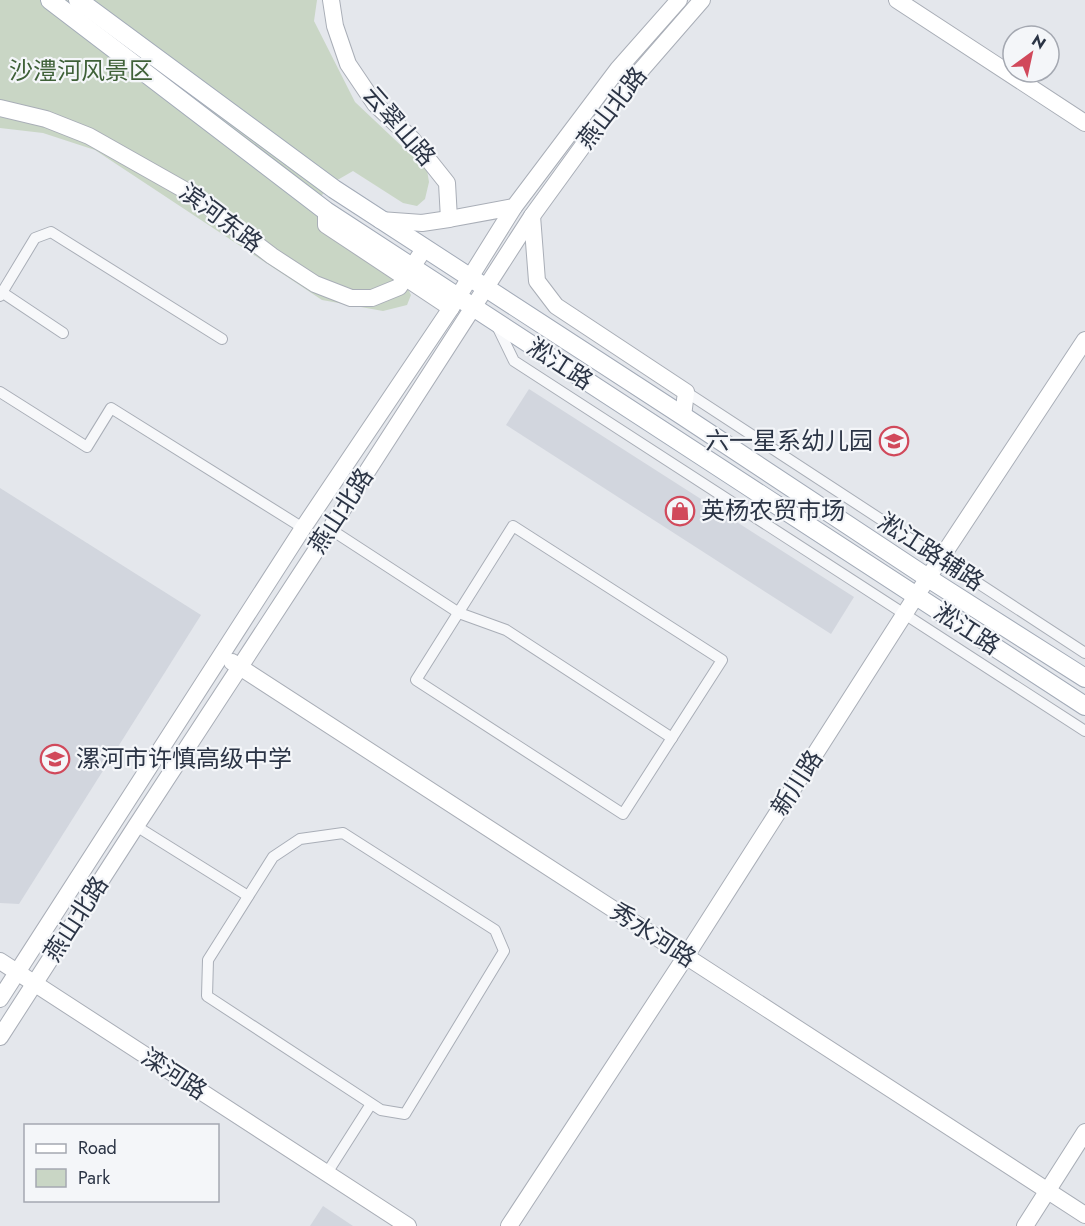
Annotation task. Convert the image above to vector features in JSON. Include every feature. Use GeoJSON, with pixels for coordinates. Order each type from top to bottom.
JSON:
{"type":"FeatureCollection","features":[{"type":"Feature","properties":{"kind":"main road","name":"淞江路"},"geometry":{"type":"LineString","coordinates":[[50,0],[409,273],[454,302],[473,307],[1085,706]]}},
{"type":"Feature","properties":{"kind":"main road","name":"淞江路"},"geometry":{"type":"LineString","coordinates":[[78,0],[334,189],[380,220],[1085,678]]}},
{"type":"Feature","properties":{"kind":"street","name":"云翠山路"},"geometry":{"type":"LineString","coordinates":[[331,0],[335,26],[348,64],[375,104],[412,139],[447,183],[449,219]]}},
{"type":"Feature","properties":{"kind":"street","name":"燕山北路"},"geometry":{"type":"LineString","coordinates":[[0,1037],[473,307],[477,283],[514,207],[618,69],[679,0]]}},
{"type":"Feature","properties":{"kind":"street","name":"燕山北路"},"geometry":{"type":"LineString","coordinates":[[0,999],[303,528],[454,302],[477,283],[532,216],[622,92],[702,0]]}},
{"type":"Feature","properties":{"kind":"street"},"geometry":{"type":"LineString","coordinates":[[897,0],[1085,123]]}},
{"type":"Feature","properties":{"kind":"street","name":"滨河东路"},"geometry":{"type":"LineString","coordinates":[[0,108],[46,119],[89,136],[138,162],[197,197],[272,256],[315,284],[351,298],[372,298],[399,287],[424,249]]}},
{"type":"Feature","properties":{"kind":"street"},"geometry":{"type":"LineString","coordinates":[[380,220],[422,223],[514,207]]}},
{"type":"Feature","properties":{"kind":"street"},"geometry":{"type":"LineString","coordinates":[[532,216],[537,281],[556,306],[686,392],[683,416]]}},
{"type":"Feature","properties":{"kind":"street"},"geometry":{"type":"LineString","coordinates":[[63,333],[1,293],[35,238],[51,232],[222,339]]}},
{"type":"Feature","properties":{"kind":"street"},"geometry":{"type":"LineString","coordinates":[[494,321],[514,361],[1085,731]]}},
{"type":"Feature","properties":{"kind":"street","name":"新川路"},"geometry":{"type":"LineString","coordinates":[[509,1226],[686,956],[940,559],[1085,340]]}},
{"type":"Feature","properties":{"kind":"street"},"geometry":{"type":"LineString","coordinates":[[0,392],[87,447],[111,408],[303,528]]}},
{"type":"Feature","properties":{"kind":"street","name":"淞江路辅路"},"geometry":{"type":"LineString","coordinates":[[686,392],[1085,653]]}},
{"type":"Feature","properties":{"kind":"street"},"geometry":{"type":"LineString","coordinates":[[513,526],[722,660],[623,814],[416,681],[459,613],[513,526]]}},
{"type":"Feature","properties":{"kind":"street"},"geometry":{"type":"LineString","coordinates":[[330,529],[459,613],[506,630],[672,738]]}},
{"type":"Feature","properties":{"kind":"street","name":"秀水河路"},"geometry":{"type":"LineString","coordinates":[[221,655],[1085,1215]]}},
{"type":"Feature","properties":{"kind":"street"},"geometry":{"type":"LineString","coordinates":[[136,826],[248,896]]}},
{"type":"Feature","properties":{"kind":"street"},"geometry":{"type":"LineString","coordinates":[[343,833],[495,930],[504,951],[405,1114],[381,1110],[371,1104],[207,996],[208,960],[273,857],[300,839],[343,833]]}},
{"type":"Feature","properties":{"kind":"street","name":"滦河路"},"geometry":{"type":"LineString","coordinates":[[0,961],[408,1226]]}},
{"type":"Feature","properties":{"kind":"street"},"geometry":{"type":"LineString","coordinates":[[327,1173],[371,1104]]}},
{"type":"Feature","properties":{"kind":"street"},"geometry":{"type":"LineString","coordinates":[[1025,1226],[1085,1132]]}},
{"type":"Feature","properties":{"kind":"shaded area","name":"英杨农贸市场"},"geometry":{"type":"Polygon","coordinates":[[[529,389],[854,597],[831,634],[506,425],[529,389]]]}},
{"type":"Feature","properties":{"kind":"shaded area","name":"漯河市许慎高级中学"},"geometry":{"type":"Polygon","coordinates":[[[0,488],[201,615],[19,904],[0,903],[0,488]]]}},
{"type":"Feature","properties":{"kind":"shaded area"},"geometry":{"type":"Polygon","coordinates":[[[323,1206],[353,1226],[310,1226],[323,1206]]]}},
{"type":"Feature","properties":{"kind":"green space","name":"沙澧河风景区"},"geometry":{"type":"Polygon","coordinates":[[[0,0],[317,0],[314,21],[355,102],[427,170],[429,182],[425,199],[417,206],[403,203],[353,171],[334,182],[309,209],[396,265],[411,295],[407,305],[383,311],[322,300],[95,150],[43,133],[0,128],[0,0]]]}},
{"type":"Feature","properties":{"kind":"place","name":"六一星系幼儿园"},"geometry":{"type":"Point","coordinates":[894,441]}},
{"type":"Feature","properties":{"kind":"place","name":"英杨农贸市场"},"geometry":{"type":"Point","coordinates":[680,511]}},
{"type":"Feature","properties":{"kind":"place","name":"漯河市许慎高级中学"},"geometry":{"type":"Point","coordinates":[55,759]}}]}
